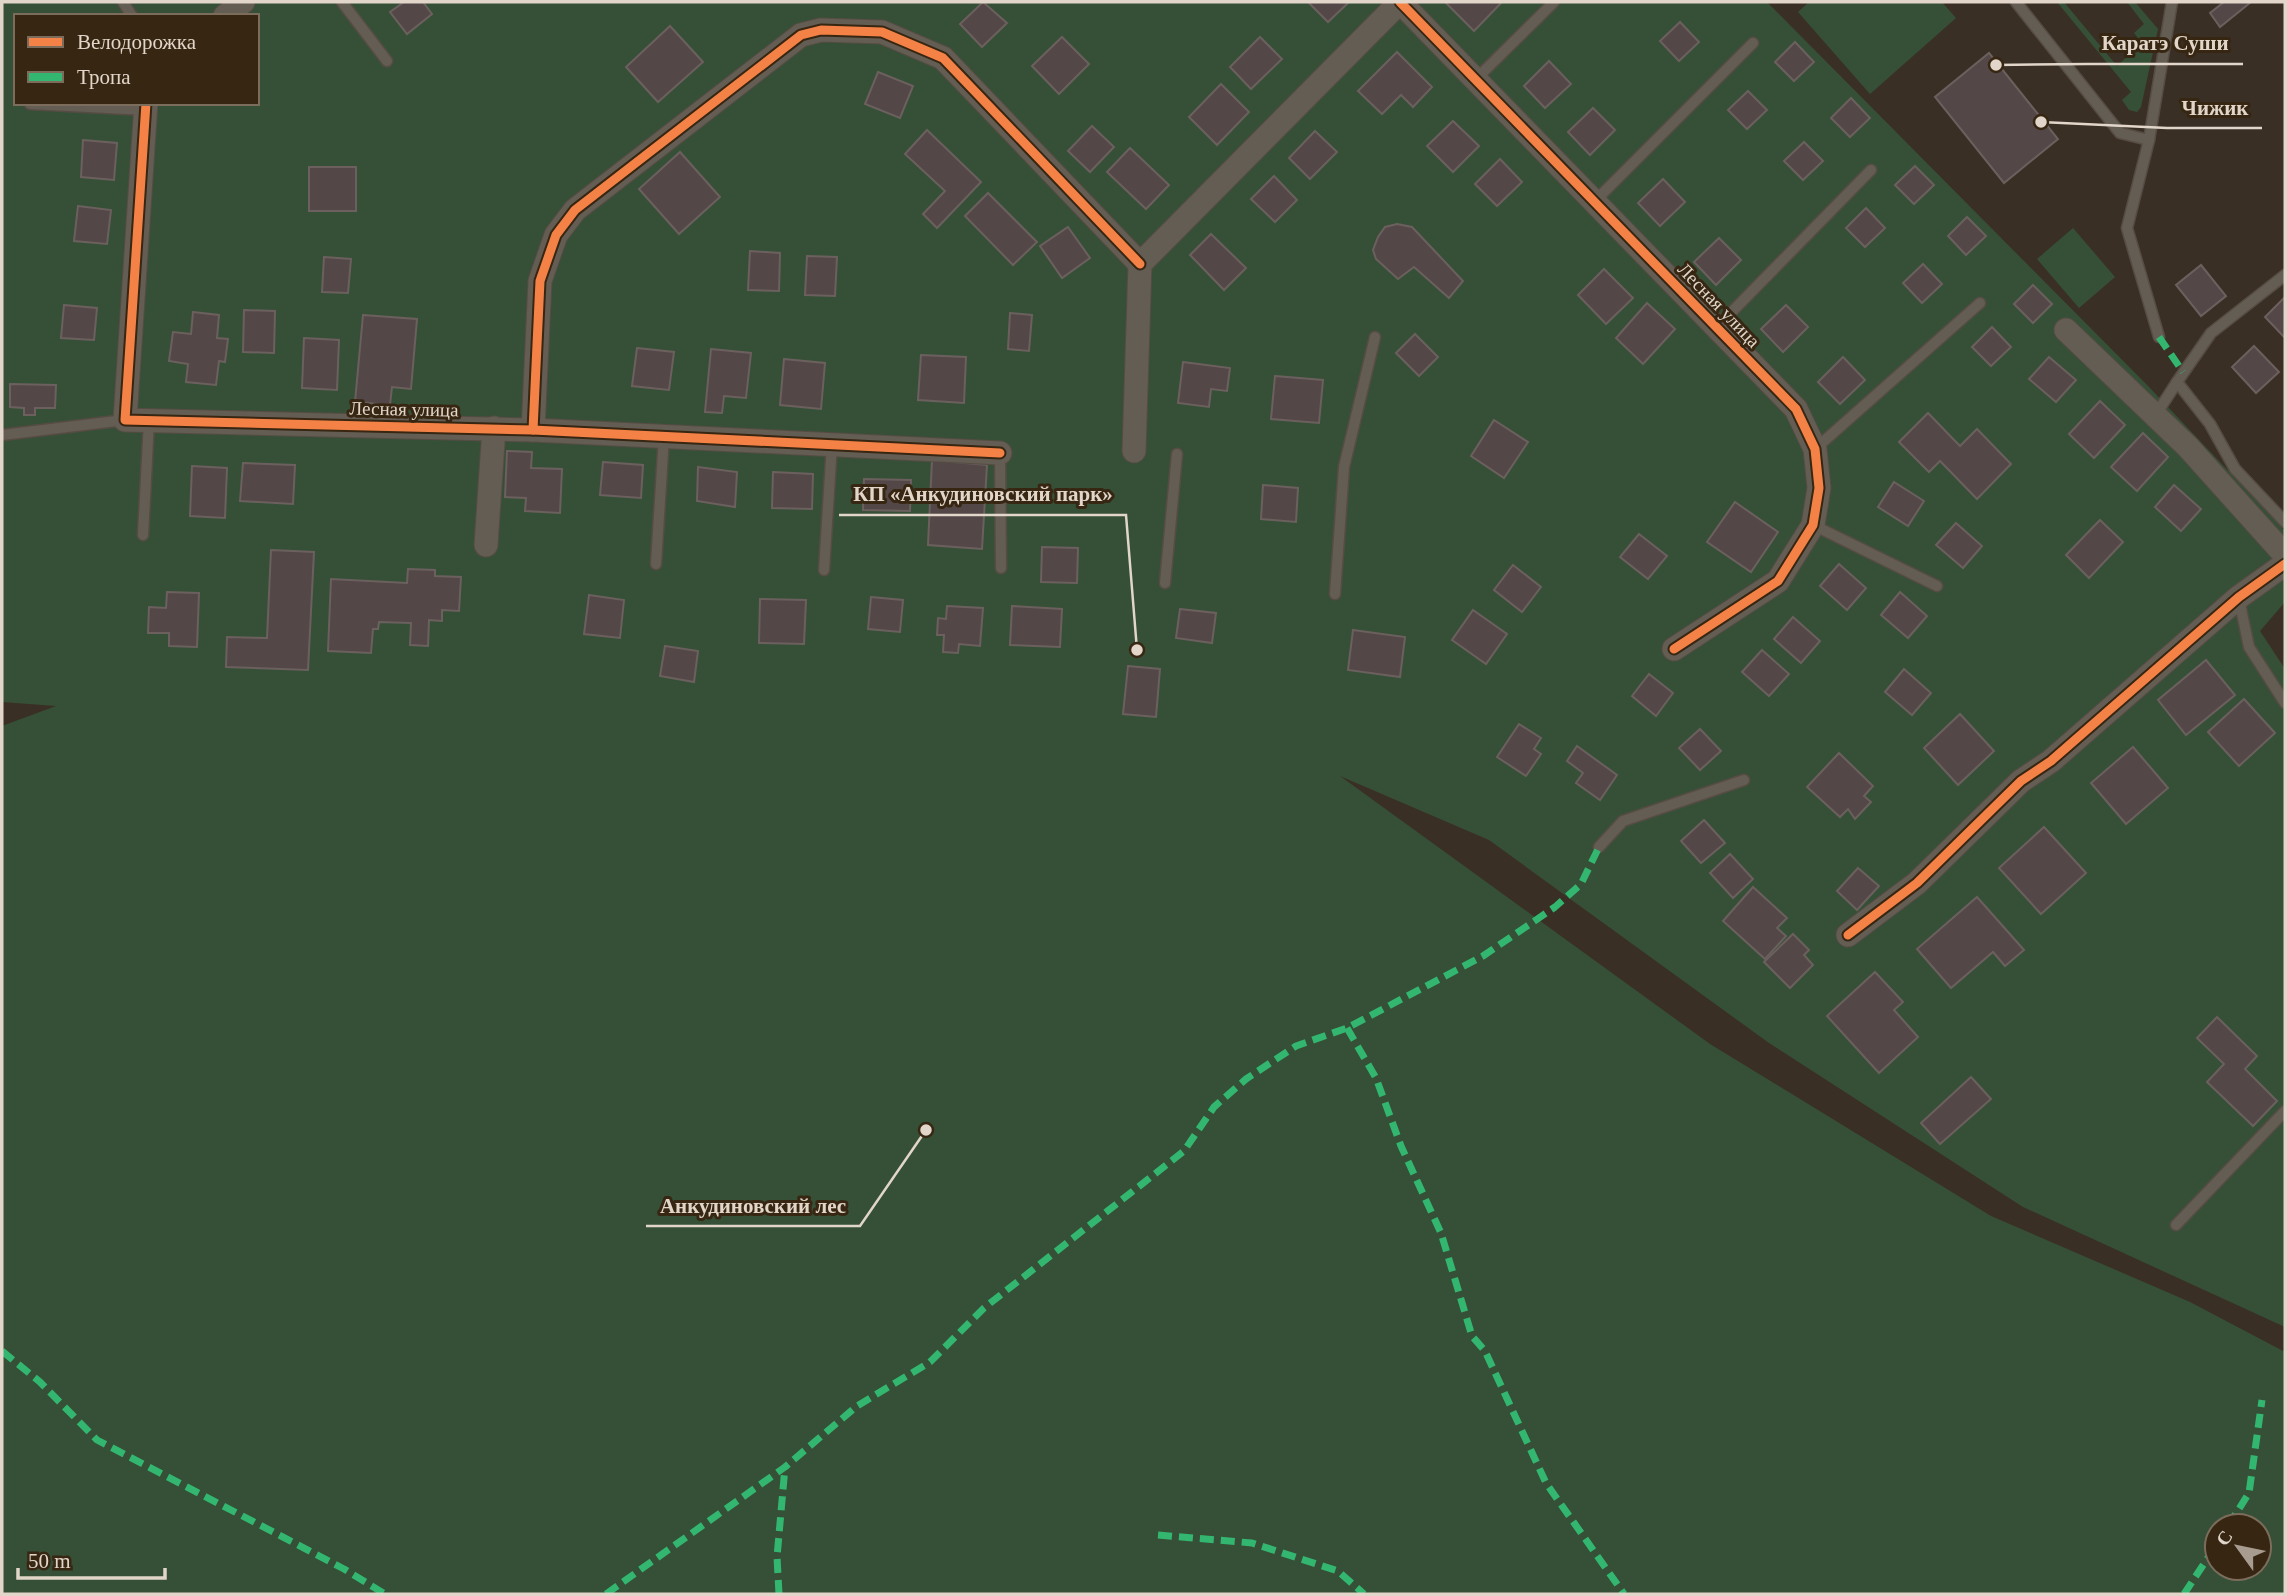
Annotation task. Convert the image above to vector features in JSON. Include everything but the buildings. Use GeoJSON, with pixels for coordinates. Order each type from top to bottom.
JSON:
{"type":"FeatureCollection","features":[{"type":"Feature","properties":{"kind":"street"},"geometry":{"type":"LineString","coordinates":[[228,14],[243,2]]}},
{"type":"Feature","properties":{"kind":"street"},"geometry":{"type":"LineString","coordinates":[[1134,451],[1140,264],[1400,2]]}},
{"type":"Feature","properties":{"kind":"street","name":"Лесная улица"},"geometry":{"type":"LineString","coordinates":[[1400,2],[1796,410],[1815,449],[1819,488],[1813,525],[1778,581],[1674,649]]}},
{"type":"Feature","properties":{"kind":"street"},"geometry":{"type":"LineString","coordinates":[[533,430],[540,281],[556,235],[575,210],[801,35],[821,30],[882,32],[943,58],[1140,264]]}},
{"type":"Feature","properties":{"kind":"street"},"geometry":{"type":"LineString","coordinates":[[125,420],[146,107]]}},
{"type":"Feature","properties":{"kind":"street"},"geometry":{"type":"LineString","coordinates":[[2066,330],[2155,416],[2285,555]]}},
{"type":"Feature","properties":{"kind":"street","name":"Лесная улица"},"geometry":{"type":"LineString","coordinates":[[125,420],[494,428],[1000,453]]}},
{"type":"Feature","properties":{"kind":"street"},"geometry":{"type":"LineString","coordinates":[[486,545],[494,428]]}},
{"type":"Feature","properties":{"kind":"street"},"geometry":{"type":"LineString","coordinates":[[1848,935],[1917,883],[2021,781],[2052,761],[2239,597],[2285,564]]}},
{"type":"Feature","properties":{"kind":"lane"},"geometry":{"type":"LineString","coordinates":[[342,2],[387,61]]}},
{"type":"Feature","properties":{"kind":"lane"},"geometry":{"type":"LineString","coordinates":[[1475,80],[1553,2]]}},
{"type":"Feature","properties":{"kind":"lane"},"geometry":{"type":"LineString","coordinates":[[2016,2],[2120,133],[2149,140]]}},
{"type":"Feature","properties":{"kind":"lane"},"geometry":{"type":"LineString","coordinates":[[2159,337],[2127,228],[2149,140],[2172,2]]}},
{"type":"Feature","properties":{"kind":"lane"},"geometry":{"type":"LineString","coordinates":[[1594,202],[1753,43]]}},
{"type":"Feature","properties":{"kind":"lane"},"geometry":{"type":"LineString","coordinates":[[69,105],[146,107]]}},
{"type":"Feature","properties":{"kind":"lane"},"geometry":{"type":"LineString","coordinates":[[1716,328],[1871,170]]}},
{"type":"Feature","properties":{"kind":"lane"},"geometry":{"type":"LineString","coordinates":[[2155,416],[2211,333],[2285,275]]}},
{"type":"Feature","properties":{"kind":"lane"},"geometry":{"type":"LineString","coordinates":[[1815,449],[1980,303]]}},
{"type":"Feature","properties":{"kind":"lane"},"geometry":{"type":"LineString","coordinates":[[1335,594],[1344,467],[1375,337]]}},
{"type":"Feature","properties":{"kind":"lane"},"geometry":{"type":"LineString","coordinates":[[2177,382],[2210,424],[2235,469],[2285,522]]}},
{"type":"Feature","properties":{"kind":"lane"},"geometry":{"type":"LineString","coordinates":[[2,435],[125,420]]}},
{"type":"Feature","properties":{"kind":"lane"},"geometry":{"type":"LineString","coordinates":[[143,534],[149,421]]}},
{"type":"Feature","properties":{"kind":"lane"},"geometry":{"type":"LineString","coordinates":[[656,564],[664,436]]}},
{"type":"Feature","properties":{"kind":"lane"},"geometry":{"type":"LineString","coordinates":[[824,570],[832,444]]}},
{"type":"Feature","properties":{"kind":"lane"},"geometry":{"type":"LineString","coordinates":[[1000,453],[1001,568]]}},
{"type":"Feature","properties":{"kind":"lane"},"geometry":{"type":"LineString","coordinates":[[1165,583],[1177,454]]}},
{"type":"Feature","properties":{"kind":"lane"},"geometry":{"type":"LineString","coordinates":[[1813,525],[1937,586]]}},
{"type":"Feature","properties":{"kind":"lane"},"geometry":{"type":"LineString","coordinates":[[2239,597],[2249,647],[2285,703]]}},
{"type":"Feature","properties":{"kind":"lane"},"geometry":{"type":"LineString","coordinates":[[1598,847],[1623,821],[1744,780]]}},
{"type":"Feature","properties":{"kind":"lane"},"geometry":{"type":"LineString","coordinates":[[2176,1225],[2285,1111]]}},
{"type":"Feature","properties":{"kind":"green space"},"geometry":{"type":"Polygon","coordinates":[[[2,2],[1767,2],[2150,388],[2285,531],[2285,602],[2260,631],[2285,669],[2285,1327],[2023,1207],[1769,1043],[1489,840],[1340,776],[1710,1044],[1991,1216],[2190,1302],[2285,1352],[2285,1594],[2,1594],[2,726],[56,706],[2,702],[2,2]]]}},
{"type":"Feature","properties":{"kind":"green space"},"geometry":{"type":"Polygon","coordinates":[[[1809,2],[1942,2],[1956,18],[1870,94],[1798,12],[1809,2]]]}},
{"type":"Feature","properties":{"kind":"green space"},"geometry":{"type":"Polygon","coordinates":[[[2057,2],[2064,2],[2117,66],[2142,43],[2134,33],[2144,24],[2127,2],[2135,2],[2158,29],[2141,107],[2137,112],[2129,110],[2122,100],[2131,92],[2057,2]]]}},
{"type":"Feature","properties":{"kind":"green space"},"geometry":{"type":"Polygon","coordinates":[[[2073,228],[2115,277],[2079,308],[2037,259],[2073,228]]]}},
{"type":"Feature","properties":{"kind":"marked path"},"geometry":{"type":"LineString","coordinates":[[2159,337],[2183,372]]}},
{"type":"Feature","properties":{"kind":"marked path"},"geometry":{"type":"LineString","coordinates":[[606,1594],[785,1467],[857,1406],[930,1362],[984,1308],[1184,1151],[1214,1107],[1246,1079],[1296,1046],[1347,1028],[1483,956],[1555,907],[1581,884],[1599,847]]}},
{"type":"Feature","properties":{"kind":"marked path"},"geometry":{"type":"LineString","coordinates":[[1347,1028],[1376,1078],[1401,1146],[1441,1233],[1472,1336],[1485,1351],[1546,1483],[1624,1594]]}},
{"type":"Feature","properties":{"kind":"marked path"},"geometry":{"type":"LineString","coordinates":[[2,1351],[40,1382],[97,1440],[344,1569],[385,1594]]}},
{"type":"Feature","properties":{"kind":"marked path"},"geometry":{"type":"LineString","coordinates":[[2237,1512],[2249,1493],[2262,1400]]}},
{"type":"Feature","properties":{"kind":"marked path"},"geometry":{"type":"LineString","coordinates":[[779,1594],[777,1557],[785,1467]]}},
{"type":"Feature","properties":{"kind":"marked path"},"geometry":{"type":"LineString","coordinates":[[1158,1535],[1252,1543],[1338,1571],[1364,1594]]}},
{"type":"Feature","properties":{"kind":"marked path"},"geometry":{"type":"LineString","coordinates":[[2184,1594],[2203,1565]]}},
{"type":"Feature","properties":{"kind":"cycle path"},"geometry":{"type":"LineString","coordinates":[[1400,2],[1796,409],[1815,449],[1819,488],[1813,525],[1778,581],[1674,649]]}},
{"type":"Feature","properties":{"kind":"cycle path"},"geometry":{"type":"LineString","coordinates":[[533,430],[540,281],[556,235],[575,210],[801,35],[821,30],[882,32],[943,58],[1140,264]]}},
{"type":"Feature","properties":{"kind":"cycle path"},"geometry":{"type":"LineString","coordinates":[[146,105],[125,420],[533,430],[1000,453]]}},
{"type":"Feature","properties":{"kind":"cycle path"},"geometry":{"type":"LineString","coordinates":[[1848,935],[1917,883],[2021,781],[2051,761],[2239,597],[2285,564]]}},
{"type":"Feature","properties":{"kind":"place","name":"Каратэ Суши"},"geometry":{"type":"Point","coordinates":[1996,65]}},
{"type":"Feature","properties":{"kind":"place","name":"Чижик"},"geometry":{"type":"Point","coordinates":[2041,122]}},
{"type":"Feature","properties":{"kind":"place","name":"КП «Анкудиновский парк»"},"geometry":{"type":"Point","coordinates":[1137,650]}},
{"type":"Feature","properties":{"kind":"place","name":"Анкудиновский лес"},"geometry":{"type":"Point","coordinates":[926,1130]}}]}
